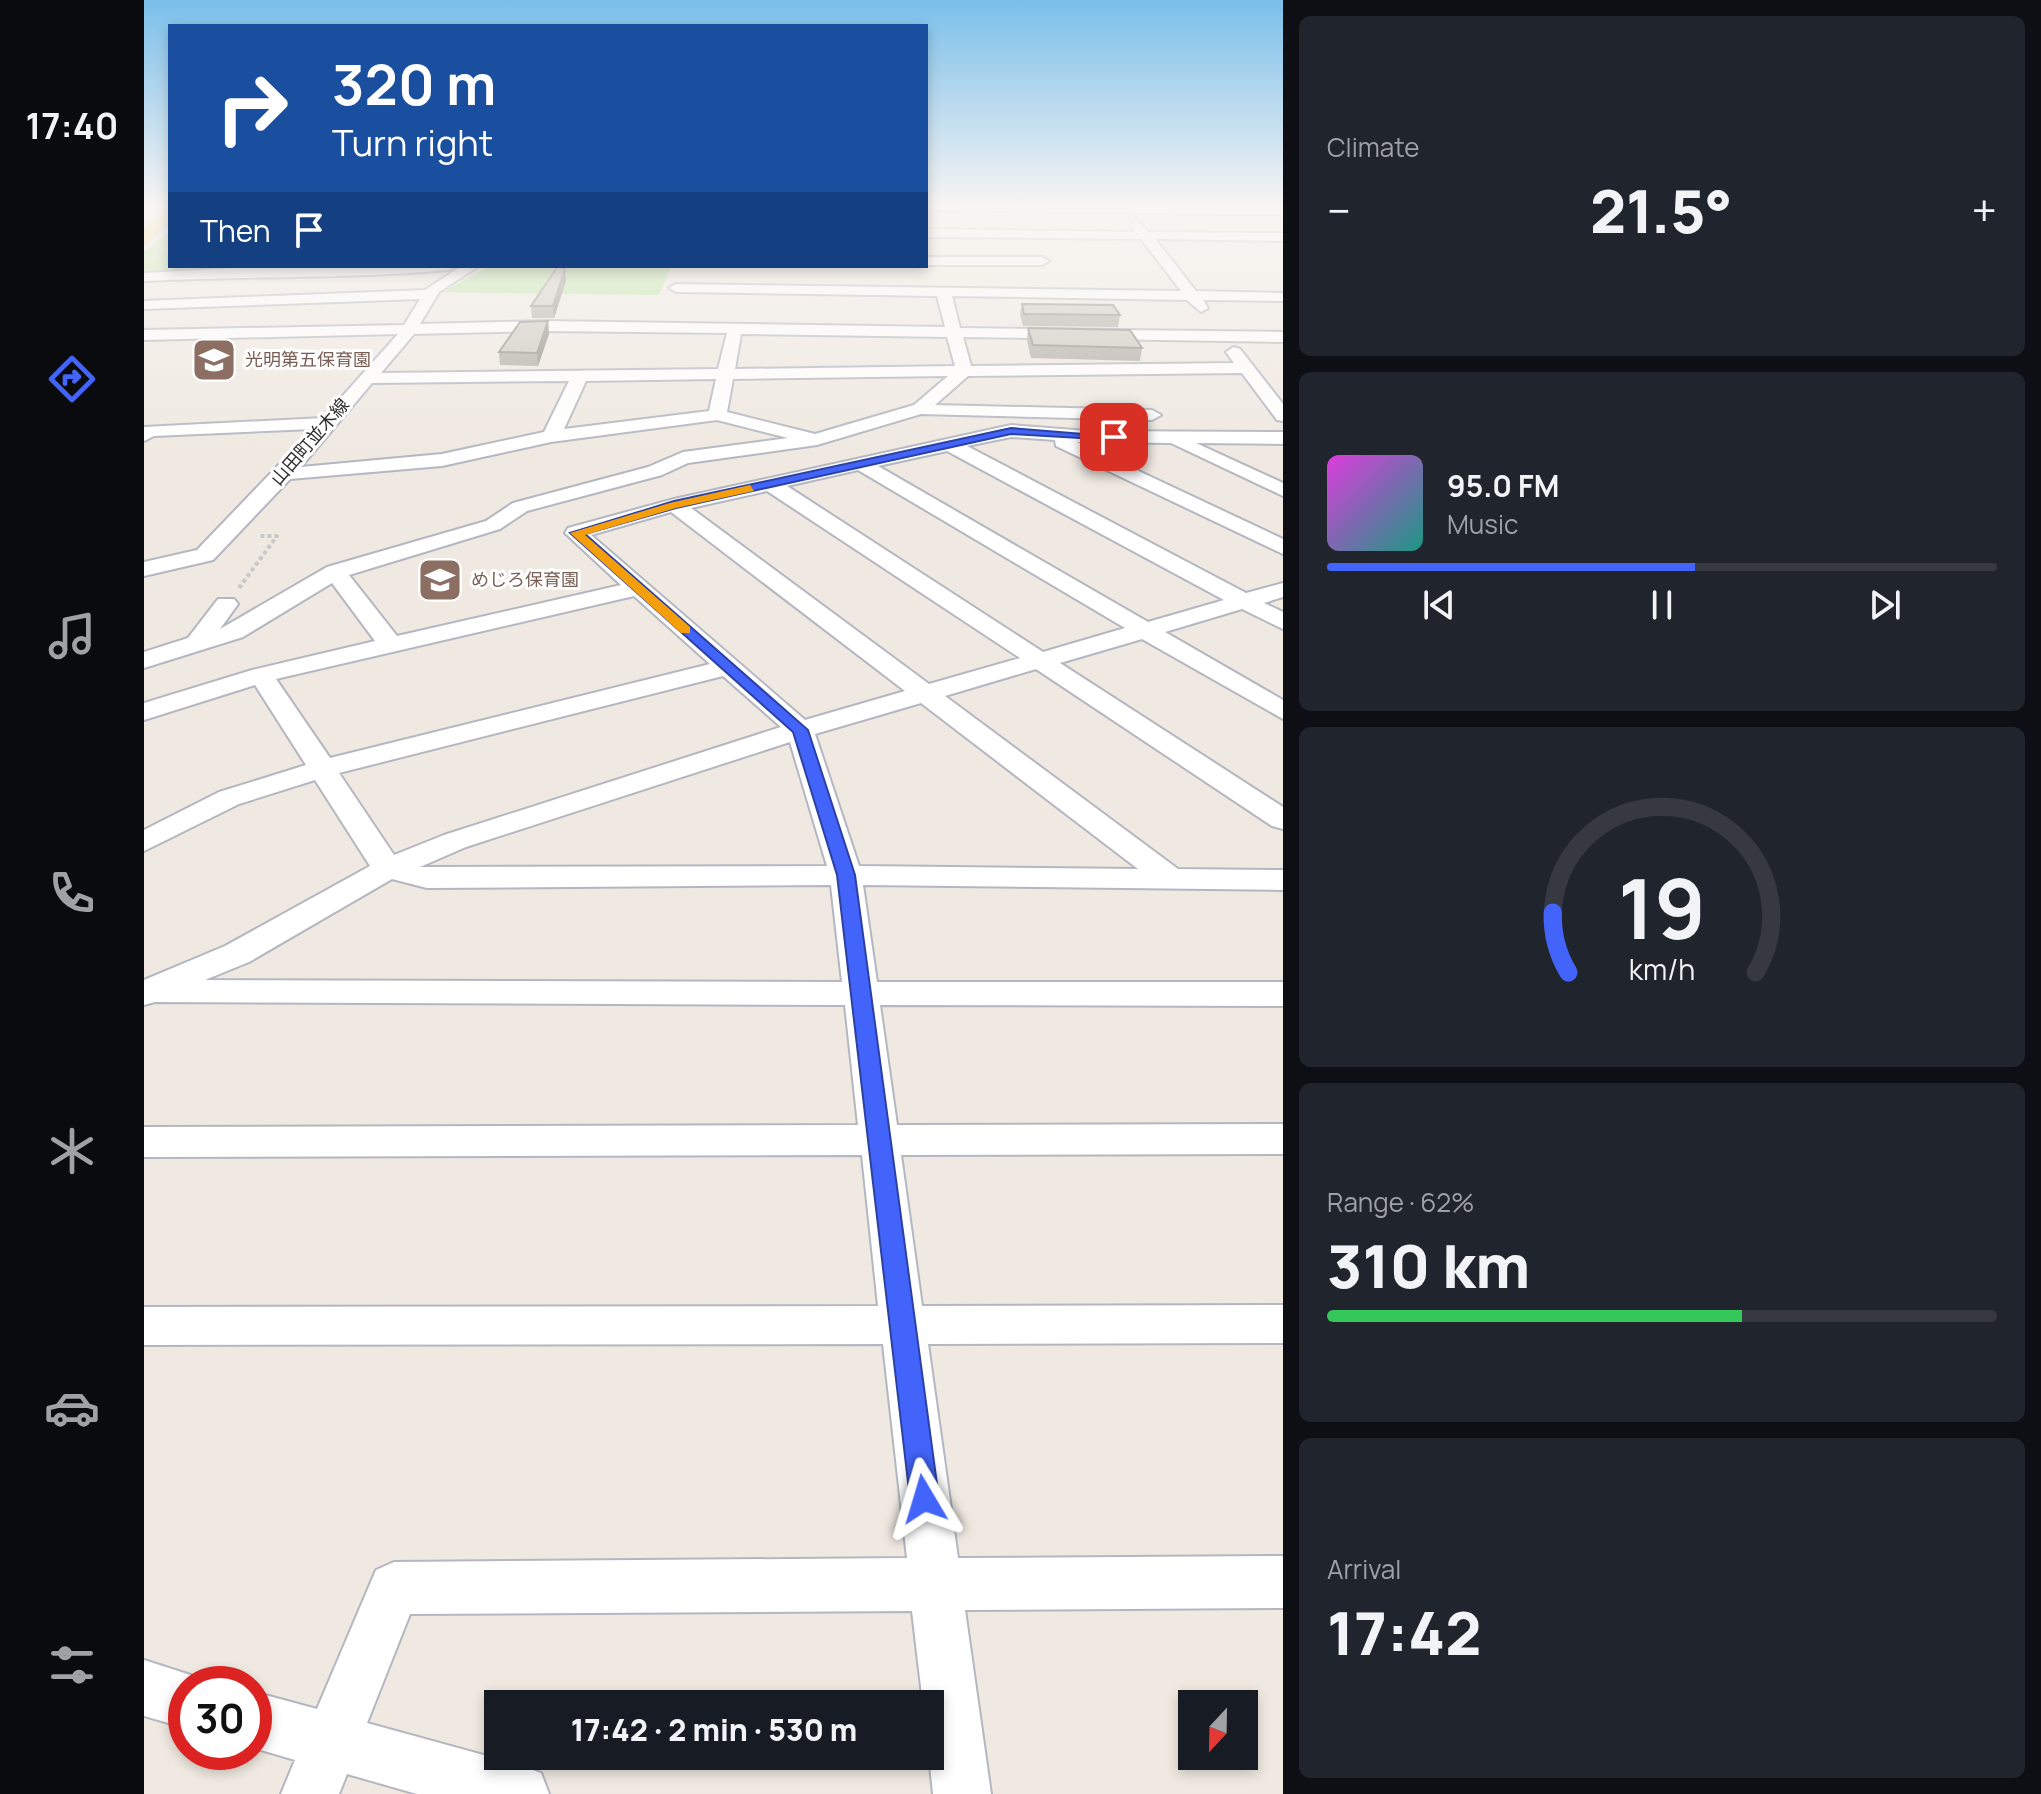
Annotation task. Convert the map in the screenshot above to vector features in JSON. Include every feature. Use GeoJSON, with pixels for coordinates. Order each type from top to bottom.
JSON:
{"type":"FeatureCollection","features":[{"type":"Feature","properties":{"kind":"street"},"geometry":{"type":"LineString","coordinates":[[144,305],[428,294],[433,290]]}},
{"type":"Feature","properties":{"kind":"street"},"geometry":{"type":"LineString","coordinates":[[144,343],[408,330],[758,290]]}},
{"type":"Feature","properties":{"kind":"street"},"geometry":{"type":"LineString","coordinates":[[922,290],[953,290]]}},
{"type":"Feature","properties":{"kind":"street"},"geometry":{"type":"LineString","coordinates":[[1145,290],[1192,296],[1283,297]]}},
{"type":"Feature","properties":{"kind":"street"},"geometry":{"type":"LineString","coordinates":[[1187,290],[1283,416]]}},
{"type":"Feature","properties":{"kind":"street"},"geometry":{"type":"LineString","coordinates":[[943,291],[964,371]]}},
{"type":"Feature","properties":{"kind":"street","name":"山田町並木線"},"geometry":{"type":"LineString","coordinates":[[144,569],[205,555],[228,534],[408,330],[428,294]]}},
{"type":"Feature","properties":{"kind":"street"},"geometry":{"type":"LineString","coordinates":[[672,301],[956,336]]}},
{"type":"Feature","properties":{"kind":"street"},"geometry":{"type":"LineString","coordinates":[[144,335],[408,330],[1225,340],[1283,344]]}},
{"type":"Feature","properties":{"kind":"street"},"geometry":{"type":"LineString","coordinates":[[717,415],[734,335]]}},
{"type":"Feature","properties":{"kind":"street"},"geometry":{"type":"LineString","coordinates":[[1225,340],[1283,337]]}},
{"type":"Feature","properties":{"kind":"street"},"geometry":{"type":"LineString","coordinates":[[920,409],[964,371]]}},
{"type":"Feature","properties":{"kind":"street"},"geometry":{"type":"LineString","coordinates":[[366,378],[964,371],[1251,373],[1283,379]]}},
{"type":"Feature","properties":{"kind":"street"},"geometry":{"type":"LineString","coordinates":[[551,436],[579,377]]}},
{"type":"Feature","properties":{"kind":"street"},"geometry":{"type":"LineString","coordinates":[[144,660],[234,632],[335,572],[493,525],[520,507],[655,471],[683,458],[817,439],[920,409],[969,413],[1174,416]]}},
{"type":"Feature","properties":{"kind":"street"},"geometry":{"type":"LineString","coordinates":[[284,474],[442,460],[551,436],[717,415],[817,439]]}},
{"type":"Feature","properties":{"kind":"street"},"geometry":{"type":"LineString","coordinates":[[1205,418],[1283,424]]}},
{"type":"Feature","properties":{"kind":"street"},"geometry":{"type":"LineString","coordinates":[[146,432],[324,423]]}},
{"type":"Feature","properties":{"kind":"street"},"geometry":{"type":"LineString","coordinates":[[962,1794],[846,875],[800,730],[576,533],[674,505],[1011,431],[1049,435],[1283,438]]}},
{"type":"Feature","properties":{"kind":"street"},"geometry":{"type":"LineString","coordinates":[[1049,435],[1283,547]]}},
{"type":"Feature","properties":{"kind":"street"},"geometry":{"type":"LineString","coordinates":[[1168,437],[1283,490]]}},
{"type":"Feature","properties":{"kind":"street"},"geometry":{"type":"LineString","coordinates":[[952,446],[1283,622]]}},
{"type":"Feature","properties":{"kind":"street"},"geometry":{"type":"LineString","coordinates":[[863,465],[1283,711]]}},
{"type":"Feature","properties":{"kind":"street"},"geometry":{"type":"LineString","coordinates":[[1256,477],[1283,477]]}},
{"type":"Feature","properties":{"kind":"street"},"geometry":{"type":"LineString","coordinates":[[770,484],[1283,820]]}},
{"type":"Feature","properties":{"kind":"street"},"geometry":{"type":"LineString","coordinates":[[674,505],[1171,879]]}},
{"type":"Feature","properties":{"kind":"street"},"geometry":{"type":"LineString","coordinates":[[1233,523],[1283,522]]}},
{"type":"Feature","properties":{"kind":"street"},"geometry":{"type":"LineString","coordinates":[[335,572],[391,645]]}},
{"type":"Feature","properties":{"kind":"street"},"geometry":{"type":"LineString","coordinates":[[147,705],[261,675],[637,588]]}},
{"type":"Feature","properties":{"kind":"street"},"geometry":{"type":"LineString","coordinates":[[145,993],[237,954],[388,869],[455,841],[800,730],[1283,590]]}},
{"type":"Feature","properties":{"kind":"street"},"geometry":{"type":"LineString","coordinates":[[197,643],[226,604]]}},
{"type":"Feature","properties":{"kind":"street"},"geometry":{"type":"LineString","coordinates":[[144,842],[229,798],[321,769],[728,667]]}},
{"type":"Feature","properties":{"kind":"street"},"geometry":{"type":"LineString","coordinates":[[261,675],[388,869],[427,878],[846,875],[1283,880]]}},
{"type":"Feature","properties":{"kind":"street"},"geometry":{"type":"LineString","coordinates":[[145,993],[1283,994]]}},
{"type":"Feature","properties":{"kind":"street"},"geometry":{"type":"LineString","coordinates":[[144,1142],[1283,1139]]}},
{"type":"Feature","properties":{"kind":"street"},"geometry":{"type":"LineString","coordinates":[[144,1326],[1283,1324]]}},
{"type":"Feature","properties":{"kind":"street"},"geometry":{"type":"LineString","coordinates":[[310,1794],[394,1588],[1283,1582]]}},
{"type":"Feature","properties":{"kind":"street"},"geometry":{"type":"LineString","coordinates":[[144,1688],[168,1695]]}},
{"type":"Feature","properties":{"kind":"street"},"geometry":{"type":"LineString","coordinates":[[272,1725],[520,1794]]}},
{"type":"Feature","properties":{"kind":"path"},"geometry":{"type":"LineString","coordinates":[[226,604],[277,536],[228,534]]}},
{"type":"Feature","properties":{"kind":"green space"},"geometry":{"type":"Polygon","coordinates":[[[447,290],[661,290],[659,295],[443,292],[447,290]]]}},
{"type":"Feature","properties":{"kind":"building"},"geometry":{"type":"Polygon","coordinates":[[[542,290],[558,290],[553,306],[531,306],[542,290]]]}},
{"type":"Feature","properties":{"kind":"building"},"geometry":{"type":"Polygon","coordinates":[[[1022,304],[1113,305],[1120,315],[1024,314],[1022,304]]]}},
{"type":"Feature","properties":{"kind":"building"},"geometry":{"type":"Polygon","coordinates":[[[548,321],[537,353],[499,352],[520,322],[548,321]]]}},
{"type":"Feature","properties":{"kind":"building"},"geometry":{"type":"Polygon","coordinates":[[[1028,328],[1130,330],[1142,348],[1033,345],[1028,328]]]}},
{"type":"Feature","properties":{"kind":"slow traffic"},"geometry":{"type":"LineString","coordinates":[[686,630],[576,533],[587,527],[750,489]]}},
{"type":"Feature","properties":{"kind":"place","name":"光明第五保育園"},"geometry":{"type":"Point","coordinates":[214,360]}},
{"type":"Feature","properties":{"kind":"place","name":"めじろ保育園"},"geometry":{"type":"Point","coordinates":[440,580]}},
{"type":"Feature","properties":{"kind":"route"},"geometry":{"type":"LineString","coordinates":[[924,1499],[846,875],[800,730],[576,533],[587,527],[674,505],[1011,431],[1114,437]]}}]}
